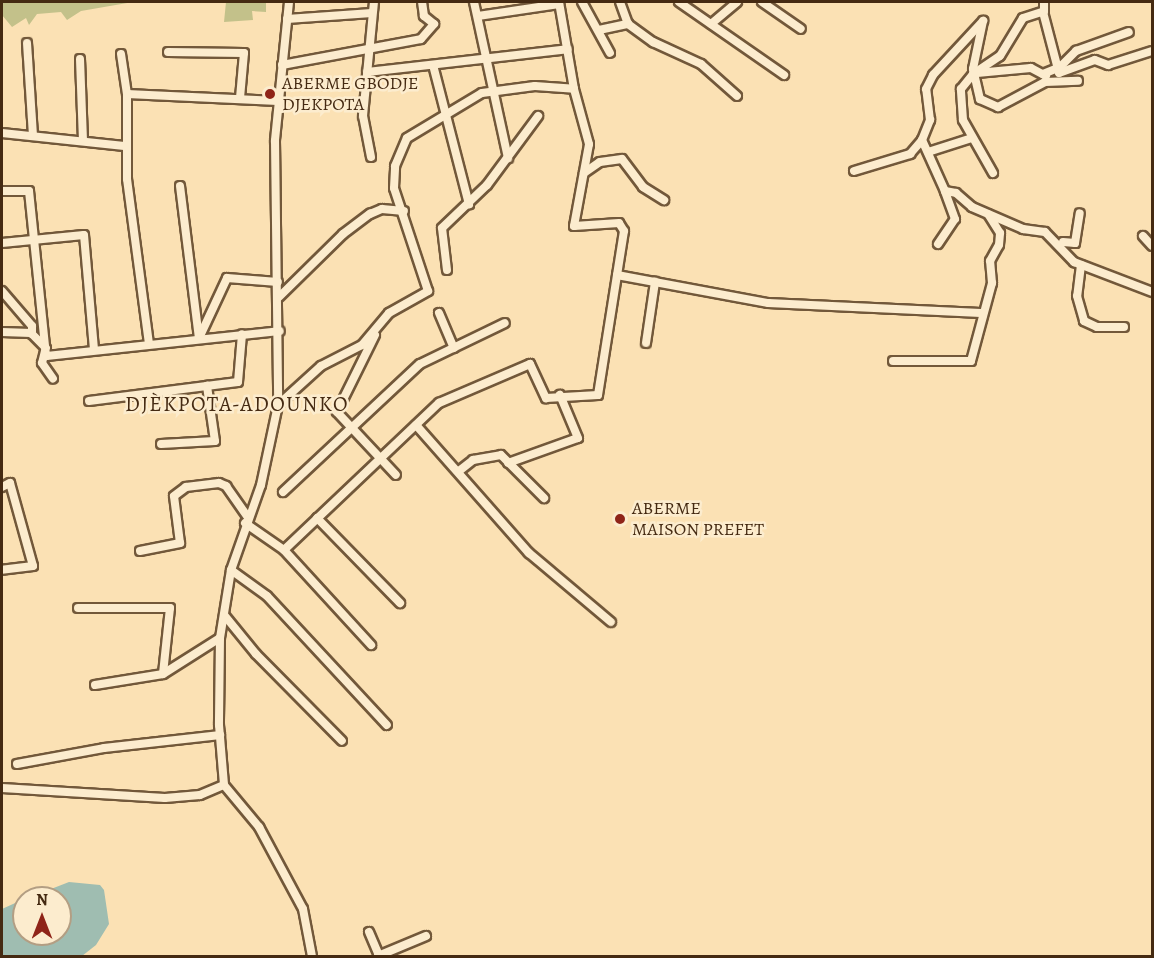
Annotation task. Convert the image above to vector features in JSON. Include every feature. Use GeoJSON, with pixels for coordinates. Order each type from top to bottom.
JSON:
{"type":"FeatureCollection","features":[{"type":"Feature","properties":{"kind":"street"},"geometry":{"type":"LineString","coordinates":[[289,2],[278,100],[280,331],[278,405],[261,485],[231,570],[220,638],[220,735],[224,785],[259,827],[303,909],[312,957]]}},
{"type":"Feature","properties":{"kind":"street"},"geometry":{"type":"LineString","coordinates":[[371,157],[363,117],[374,2]]}},
{"type":"Feature","properties":{"kind":"street"},"geometry":{"type":"LineString","coordinates":[[282,65],[421,39],[434,24],[424,16],[422,2]]}},
{"type":"Feature","properties":{"kind":"street"},"geometry":{"type":"LineString","coordinates":[[474,2],[508,158]]}},
{"type":"Feature","properties":{"kind":"street"},"geometry":{"type":"LineString","coordinates":[[516,2],[519,10]]}},
{"type":"Feature","properties":{"kind":"street"},"geometry":{"type":"LineString","coordinates":[[582,2],[610,52]]}},
{"type":"Feature","properties":{"kind":"street"},"geometry":{"type":"LineString","coordinates":[[620,2],[628,24],[653,42],[701,64],[736,96]]}},
{"type":"Feature","properties":{"kind":"street"},"geometry":{"type":"LineString","coordinates":[[679,2],[784,75]]}},
{"type":"Feature","properties":{"kind":"street"},"geometry":{"type":"LineString","coordinates":[[711,24],[737,2]]}},
{"type":"Feature","properties":{"kind":"street"},"geometry":{"type":"LineString","coordinates":[[762,2],[801,29]]}},
{"type":"Feature","properties":{"kind":"street"},"geometry":{"type":"LineString","coordinates":[[993,173],[972,138],[959,106],[961,89],[973,74],[1000,56],[1023,18],[1043,12],[1047,6],[1044,2]]}},
{"type":"Feature","properties":{"kind":"street"},"geometry":{"type":"LineString","coordinates":[[284,550],[439,403],[530,364],[546,398],[560,395],[598,395],[624,231],[619,223],[573,226],[589,144],[574,89],[559,3],[478,16]]}},
{"type":"Feature","properties":{"kind":"street"},"geometry":{"type":"LineString","coordinates":[[1043,12],[1055,51],[1056,69],[1059,73],[1095,60],[1108,65],[1152,51]]}},
{"type":"Feature","properties":{"kind":"street"},"geometry":{"type":"LineString","coordinates":[[287,19],[372,13]]}},
{"type":"Feature","properties":{"kind":"street"},"geometry":{"type":"LineString","coordinates":[[854,171],[910,153],[922,140],[930,120],[926,89],[933,75],[983,21],[973,74],[980,99],[998,107],[1051,82],[1078,81]]}},
{"type":"Feature","properties":{"kind":"street"},"geometry":{"type":"LineString","coordinates":[[599,30],[628,24]]}},
{"type":"Feature","properties":{"kind":"street"},"geometry":{"type":"LineString","coordinates":[[1043,74],[1056,69],[1076,51],[1129,32]]}},
{"type":"Feature","properties":{"kind":"street"},"geometry":{"type":"LineString","coordinates":[[27,43],[33,136]]}},
{"type":"Feature","properties":{"kind":"street"},"geometry":{"type":"LineString","coordinates":[[366,72],[568,49]]}},
{"type":"Feature","properties":{"kind":"street"},"geometry":{"type":"LineString","coordinates":[[168,52],[244,53],[240,98]]}},
{"type":"Feature","properties":{"kind":"street"},"geometry":{"type":"LineString","coordinates":[[121,54],[127,94],[124,146],[149,343]]}},
{"type":"Feature","properties":{"kind":"street"},"geometry":{"type":"LineString","coordinates":[[80,59],[83,141]]}},
{"type":"Feature","properties":{"kind":"street"},"geometry":{"type":"LineString","coordinates":[[433,65],[469,204]]}},
{"type":"Feature","properties":{"kind":"street"},"geometry":{"type":"LineString","coordinates":[[973,74],[1031,68],[1043,74],[1051,82]]}},
{"type":"Feature","properties":{"kind":"street"},"geometry":{"type":"LineString","coordinates":[[278,405],[315,371],[362,345],[389,313],[428,291],[404,211],[394,188],[399,151],[417,130],[446,116],[472,98],[492,91],[535,86],[574,89]]}},
{"type":"Feature","properties":{"kind":"street"},"geometry":{"type":"LineString","coordinates":[[127,94],[278,100]]}},
{"type":"Feature","properties":{"kind":"street"},"geometry":{"type":"LineString","coordinates":[[447,270],[442,228],[469,204],[508,158],[538,116]]}},
{"type":"Feature","properties":{"kind":"street"},"geometry":{"type":"LineString","coordinates":[[2,133],[124,146]]}},
{"type":"Feature","properties":{"kind":"street"},"geometry":{"type":"LineString","coordinates":[[927,152],[972,138]]}},
{"type":"Feature","properties":{"kind":"street"},"geometry":{"type":"LineString","coordinates":[[922,140],[956,219],[938,244]]}},
{"type":"Feature","properties":{"kind":"street"},"geometry":{"type":"LineString","coordinates":[[584,174],[600,162],[622,159],[643,187],[664,200]]}},
{"type":"Feature","properties":{"kind":"street"},"geometry":{"type":"LineString","coordinates":[[180,186],[199,338]]}},
{"type":"Feature","properties":{"kind":"street"},"geometry":{"type":"LineString","coordinates":[[2,191],[29,191],[36,241],[46,356],[149,343],[280,331]]}},
{"type":"Feature","properties":{"kind":"street"},"geometry":{"type":"LineString","coordinates":[[945,191],[956,193],[963,203],[988,214],[1063,242],[1075,243],[1080,213]]}},
{"type":"Feature","properties":{"kind":"street"},"geometry":{"type":"LineString","coordinates":[[279,297],[343,234],[370,214],[382,209],[404,211]]}},
{"type":"Feature","properties":{"kind":"street"},"geometry":{"type":"LineString","coordinates":[[893,361],[970,361],[981,313],[987,307],[992,283],[990,261],[999,245],[1000,233],[988,214]]}},
{"type":"Feature","properties":{"kind":"street"},"geometry":{"type":"LineString","coordinates":[[2,243],[84,235],[94,350]]}},
{"type":"Feature","properties":{"kind":"street"},"geometry":{"type":"LineString","coordinates":[[1143,236],[1152,246]]}},
{"type":"Feature","properties":{"kind":"street"},"geometry":{"type":"LineString","coordinates":[[1052,237],[1071,261],[1152,292]]}},
{"type":"Feature","properties":{"kind":"street"},"geometry":{"type":"LineString","coordinates":[[1063,242],[1071,261]]}},
{"type":"Feature","properties":{"kind":"street"},"geometry":{"type":"LineString","coordinates":[[1081,265],[1077,296],[1084,321],[1097,327],[1124,327]]}},
{"type":"Feature","properties":{"kind":"street"},"geometry":{"type":"LineString","coordinates":[[618,275],[768,303],[981,313]]}},
{"type":"Feature","properties":{"kind":"street"},"geometry":{"type":"LineString","coordinates":[[199,338],[226,278],[279,282]]}},
{"type":"Feature","properties":{"kind":"street"},"geometry":{"type":"LineString","coordinates":[[646,344],[656,282]]}},
{"type":"Feature","properties":{"kind":"street"},"geometry":{"type":"LineString","coordinates":[[2,291],[32,326],[32,334],[46,349]]}},
{"type":"Feature","properties":{"kind":"street"},"geometry":{"type":"LineString","coordinates":[[439,313],[454,348]]}},
{"type":"Feature","properties":{"kind":"street"},"geometry":{"type":"LineString","coordinates":[[283,492],[351,426],[420,364],[505,323]]}},
{"type":"Feature","properties":{"kind":"street"},"geometry":{"type":"LineString","coordinates":[[378,328],[337,412],[396,475]]}},
{"type":"Feature","properties":{"kind":"street"},"geometry":{"type":"LineString","coordinates":[[2,332],[32,334]]}},
{"type":"Feature","properties":{"kind":"street"},"geometry":{"type":"LineString","coordinates":[[89,401],[238,382],[242,334]]}},
{"type":"Feature","properties":{"kind":"street"},"geometry":{"type":"LineString","coordinates":[[46,349],[42,363],[53,379]]}},
{"type":"Feature","properties":{"kind":"street"},"geometry":{"type":"LineString","coordinates":[[161,444],[215,441],[207,386]]}},
{"type":"Feature","properties":{"kind":"street"},"geometry":{"type":"LineString","coordinates":[[508,463],[578,438],[560,395]]}},
{"type":"Feature","properties":{"kind":"street"},"geometry":{"type":"LineString","coordinates":[[416,425],[546,569],[611,622]]}},
{"type":"Feature","properties":{"kind":"street"},"geometry":{"type":"LineString","coordinates":[[459,471],[473,460],[501,455],[544,498]]}},
{"type":"Feature","properties":{"kind":"street"},"geometry":{"type":"LineString","coordinates":[[2,487],[10,483],[33,566],[2,570]]}},
{"type":"Feature","properties":{"kind":"street"},"geometry":{"type":"LineString","coordinates":[[140,551],[180,543],[174,496],[186,487],[219,483],[226,486],[247,520],[284,550],[371,645]]}},
{"type":"Feature","properties":{"kind":"street"},"geometry":{"type":"LineString","coordinates":[[317,518],[400,603]]}},
{"type":"Feature","properties":{"kind":"street"},"geometry":{"type":"LineString","coordinates":[[231,570],[267,596],[387,725]]}},
{"type":"Feature","properties":{"kind":"street"},"geometry":{"type":"LineString","coordinates":[[78,608],[170,608],[163,674]]}},
{"type":"Feature","properties":{"kind":"street"},"geometry":{"type":"LineString","coordinates":[[225,616],[256,654],[342,741]]}},
{"type":"Feature","properties":{"kind":"street"},"geometry":{"type":"LineString","coordinates":[[95,685],[163,674],[220,638]]}},
{"type":"Feature","properties":{"kind":"street"},"geometry":{"type":"LineString","coordinates":[[17,764],[105,748],[220,735]]}},
{"type":"Feature","properties":{"kind":"street"},"geometry":{"type":"LineString","coordinates":[[2,788],[165,798],[200,795],[224,785]]}},
{"type":"Feature","properties":{"kind":"street"},"geometry":{"type":"LineString","coordinates":[[369,932],[379,956],[426,936]]}},
{"type":"Feature","properties":{"kind":"shaded area"},"geometry":{"type":"Polygon","coordinates":[[[2,2],[133,2],[81,11],[67,20],[61,12],[37,14],[29,25],[26,18],[12,27],[2,15],[2,2]]]}},
{"type":"Feature","properties":{"kind":"shaded area"},"geometry":{"type":"Polygon","coordinates":[[[226,2],[266,2],[266,12],[252,11],[253,20],[224,22],[226,2]]]}},
{"type":"Feature","properties":{"kind":"shaded area"},"geometry":{"type":"Polygon","coordinates":[[[69,882],[100,885],[104,890],[109,924],[96,945],[82,956],[2,956],[2,909],[12,904],[12,946],[72,946],[72,886],[59,886],[69,882]]]}},
{"type":"Feature","properties":{"kind":"place","name":"ABERME GBODJE DJEKPOTA"},"geometry":{"type":"Point","coordinates":[270,94]}},
{"type":"Feature","properties":{"kind":"place","name":"ABERME MAISON PREFET"},"geometry":{"type":"Point","coordinates":[620,519]}},
{"type":"Feature","properties":{"kind":"district","name":"DJÈKPOTA-ADOUNKO"},"geometry":{"type":"Point","coordinates":[237,404]}}]}
